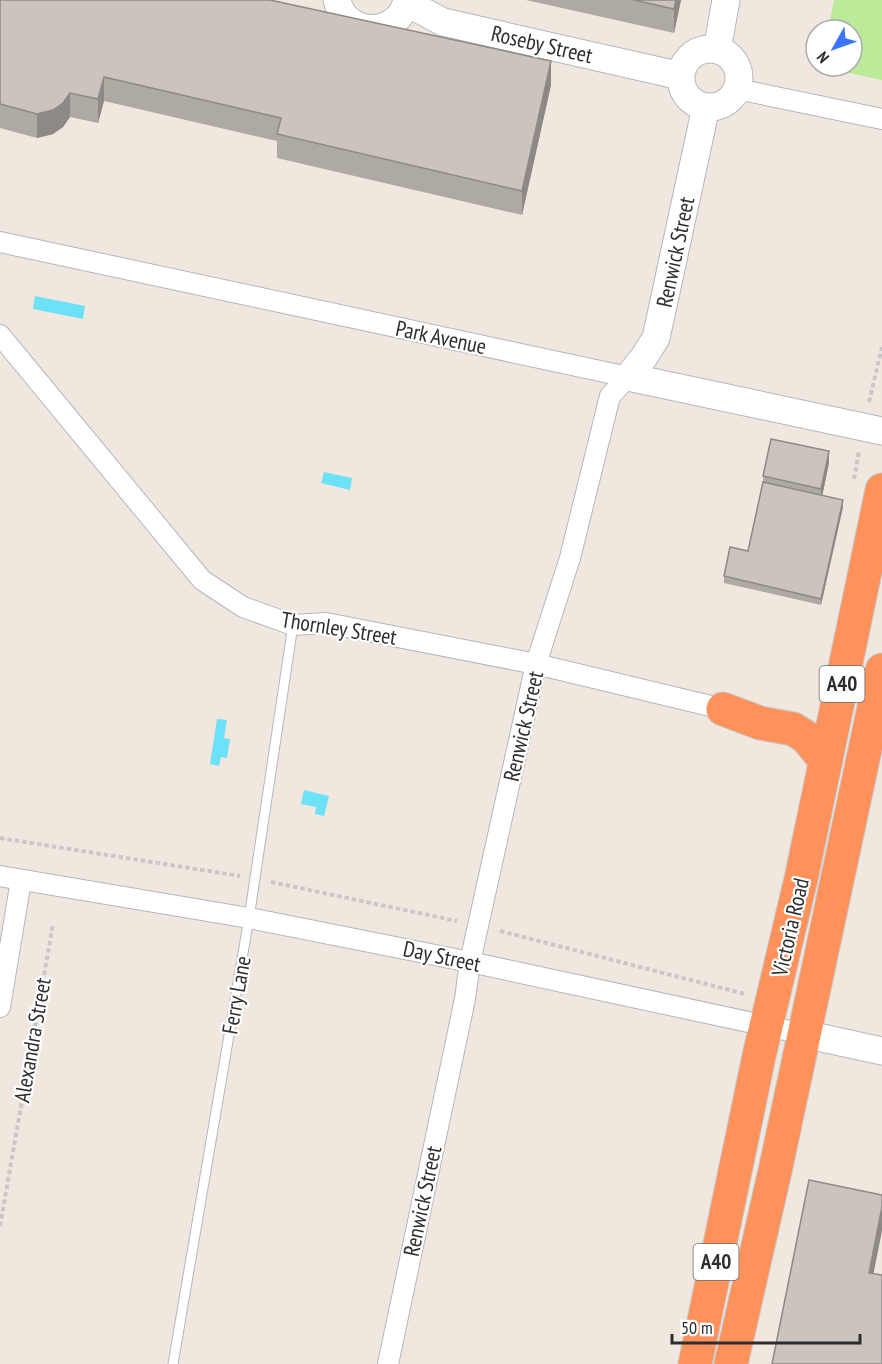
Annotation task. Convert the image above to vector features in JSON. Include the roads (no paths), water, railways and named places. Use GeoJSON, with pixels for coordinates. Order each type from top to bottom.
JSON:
{"type":"FeatureCollection","features":[{"type":"Feature","properties":{"kind":"highway","name":"Victoria Road"},"geometry":{"type":"LineString","coordinates":[[695,1364],[759,1056],[826,761],[882,490]]}},
{"type":"Feature","properties":{"kind":"highway","name":"Victoria Road"},"geometry":{"type":"LineString","coordinates":[[731,1364],[804,1034],[875,737],[882,670]]}},
{"type":"Feature","properties":{"kind":"highway"},"geometry":{"type":"LineString","coordinates":[[723,709],[760,723],[793,729],[806,737],[826,761]]}},
{"type":"Feature","properties":{"kind":"street"},"geometry":{"type":"LineString","coordinates":[[337,0],[343,14],[360,31],[384,28],[394,22],[402,14],[407,1]]}},
{"type":"Feature","properties":{"kind":"street"},"geometry":{"type":"LineString","coordinates":[[717,50],[726,0]]}},
{"type":"Feature","properties":{"kind":"street","name":"Roseby Street"},"geometry":{"type":"LineString","coordinates":[[407,1],[443,22],[681,76]]}},
{"type":"Feature","properties":{"kind":"street"},"geometry":{"type":"LineString","coordinates":[[709,49],[726,54],[738,69],[739,79],[737,89],[728,101],[714,107],[706,107],[690,100],[682,85],[681,76],[687,60],[693,54],[709,49]]}},
{"type":"Feature","properties":{"kind":"street"},"geometry":{"type":"LineString","coordinates":[[737,89],[882,118]]}},
{"type":"Feature","properties":{"kind":"street","name":"Renwick Street"},"geometry":{"type":"LineString","coordinates":[[388,1364],[462,1011],[470,962],[536,664],[570,558],[610,396],[644,357],[656,338],[706,107]]}},
{"type":"Feature","properties":{"kind":"street","name":"Park Avenue"},"geometry":{"type":"LineString","coordinates":[[0,242],[882,430]]}},
{"type":"Feature","properties":{"kind":"street","name":"Thornley Street"},"geometry":{"type":"LineString","coordinates":[[0,335],[202,580],[243,608],[293,625],[326,623],[536,664],[723,709]]}},
{"type":"Feature","properties":{"kind":"street","name":"Day Street"},"geometry":{"type":"LineString","coordinates":[[0,876],[249,918],[470,962],[882,1051]]}},
{"type":"Feature","properties":{"kind":"street","name":"Alexandra Street"},"geometry":{"type":"LineString","coordinates":[[0,1007],[21,880]]}},
{"type":"Feature","properties":{"kind":"lane","name":"Ferry Lane"},"geometry":{"type":"LineString","coordinates":[[173,1364],[249,918],[293,625]]}},
{"type":"Feature","properties":{"kind":"water"},"geometry":{"type":"Polygon","coordinates":[[[35,296],[85,306],[83,319],[33,309],[35,296]]]}},
{"type":"Feature","properties":{"kind":"water"},"geometry":{"type":"Polygon","coordinates":[[[324,472],[352,478],[350,490],[321,483],[324,472]]]}},
{"type":"Feature","properties":{"kind":"water"},"geometry":{"type":"Polygon","coordinates":[[[217,719],[227,720],[224,738],[230,739],[227,758],[221,757],[219,766],[210,764],[217,719]]]}},
{"type":"Feature","properties":{"kind":"water"},"geometry":{"type":"Polygon","coordinates":[[[304,790],[329,796],[324,816],[315,814],[316,807],[301,804],[304,790]]]}}]}
